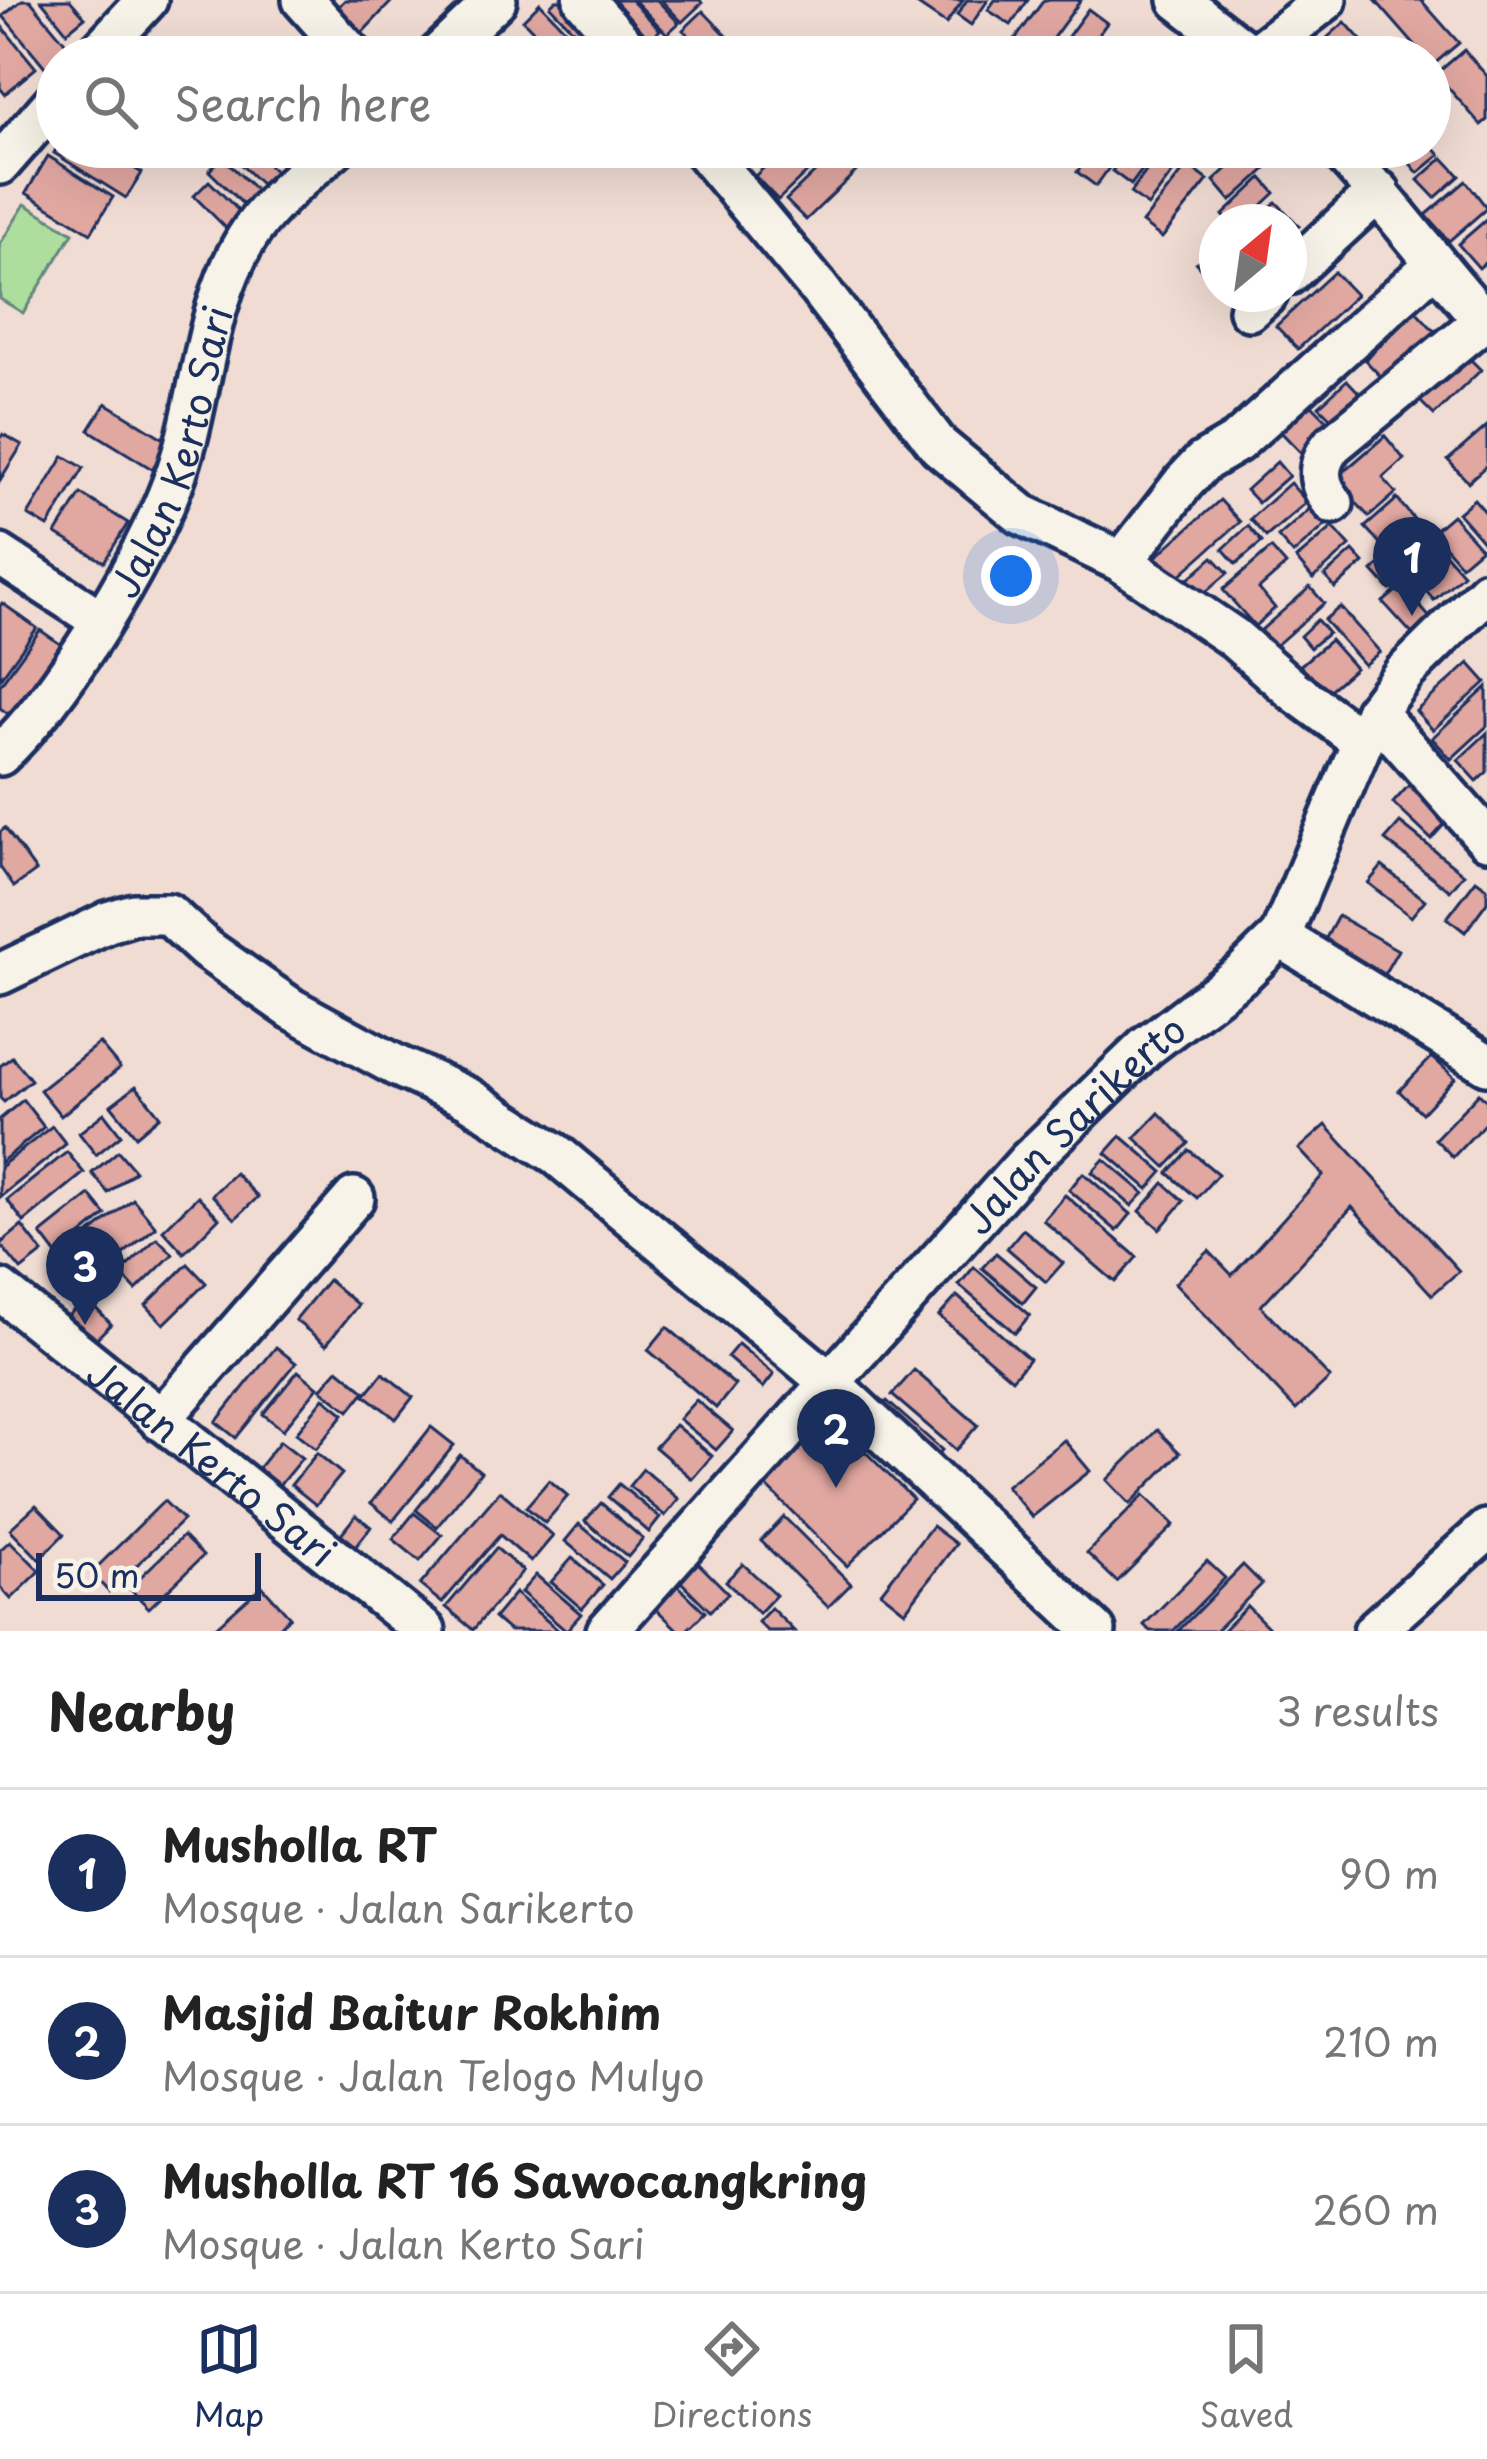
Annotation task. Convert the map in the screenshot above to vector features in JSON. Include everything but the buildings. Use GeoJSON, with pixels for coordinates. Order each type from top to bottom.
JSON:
{"type":"FeatureCollection","features":[{"type":"Feature","properties":{"kind":"street"},"geometry":{"type":"LineString","coordinates":[[114,36],[147,0]]}},
{"type":"Feature","properties":{"kind":"street"},"geometry":{"type":"LineString","coordinates":[[303,0],[335,36]]}},
{"type":"Feature","properties":{"kind":"street"},"geometry":{"type":"LineString","coordinates":[[458,36],[496,0]]}},
{"type":"Feature","properties":{"kind":"street"},"geometry":{"type":"LineString","coordinates":[[584,0],[616,36]]}},
{"type":"Feature","properties":{"kind":"street"},"geometry":{"type":"LineString","coordinates":[[1179,0],[1225,36]]}},
{"type":"Feature","properties":{"kind":"street"},"geometry":{"type":"LineString","coordinates":[[1279,36],[1326,0]]}},
{"type":"Feature","properties":{"kind":"street"},"geometry":{"type":"LineString","coordinates":[[0,164],[36,123]]}},
{"type":"Feature","properties":{"kind":"street","name":"Jalan Kerto Sari"},"geometry":{"type":"LineString","coordinates":[[0,755],[20,736],[137,559],[172,487],[192,423],[222,289],[247,237],[313,168]]}},
{"type":"Feature","properties":{"kind":"street"},"geometry":{"type":"LineString","coordinates":[[718,168],[939,446],[1021,514],[1121,562],[1234,638],[1293,690],[1369,727],[1487,839]]}},
{"type":"Feature","properties":{"kind":"street"},"geometry":{"type":"LineString","coordinates":[[1334,503],[1322,490],[1319,464],[1332,446],[1485,322],[1357,168]]}},
{"type":"Feature","properties":{"kind":"street"},"geometry":{"type":"LineString","coordinates":[[1307,257],[1379,191]]}},
{"type":"Feature","properties":{"kind":"street"},"geometry":{"type":"LineString","coordinates":[[1121,562],[1203,462],[1237,442],[1434,265]]}},
{"type":"Feature","properties":{"kind":"street"},"geometry":{"type":"LineString","coordinates":[[0,555],[100,620]]}},
{"type":"Feature","properties":{"kind":"street","name":"Jalan Sarikerto"},"geometry":{"type":"LineString","coordinates":[[607,1631],[1028,1161],[1146,1047],[1243,974],[1280,938],[1369,727],[1405,672],[1487,591]]}},
{"type":"Feature","properties":{"kind":"street"},"geometry":{"type":"LineString","coordinates":[[0,974],[108,922],[134,914],[168,914],[206,950],[292,1009],[468,1098],[556,1154],[828,1381],[1095,1631]]}},
{"type":"Feature","properties":{"kind":"street"},"geometry":{"type":"LineString","coordinates":[[1280,938],[1487,1064]]}},
{"type":"Feature","properties":{"kind":"street"},"geometry":{"type":"LineString","coordinates":[[160,1420],[354,1198]]}},
{"type":"Feature","properties":{"kind":"street","name":"Jalan Kerto Sari"},"geometry":{"type":"LineString","coordinates":[[0,1290],[425,1631]]}},
{"type":"Feature","properties":{"kind":"street"},"geometry":{"type":"LineString","coordinates":[[1374,1631],[1487,1530]]}},
{"type":"Feature","properties":{"kind":"green space"},"geometry":{"type":"Polygon","coordinates":[[[25,204],[73,233],[23,313],[0,299],[0,244],[25,204]]]}},
{"type":"Feature","properties":{"kind":"place","name":"Musholla RT"},"geometry":{"type":"Point","coordinates":[1412,616]}},
{"type":"Feature","properties":{"kind":"place","name":"Musholla RT 16 Sawocangkring"},"geometry":{"type":"Point","coordinates":[85,1325]}},
{"type":"Feature","properties":{"kind":"place","name":"Masjid Baitur Rokhim"},"geometry":{"type":"Point","coordinates":[836,1488]}}]}
